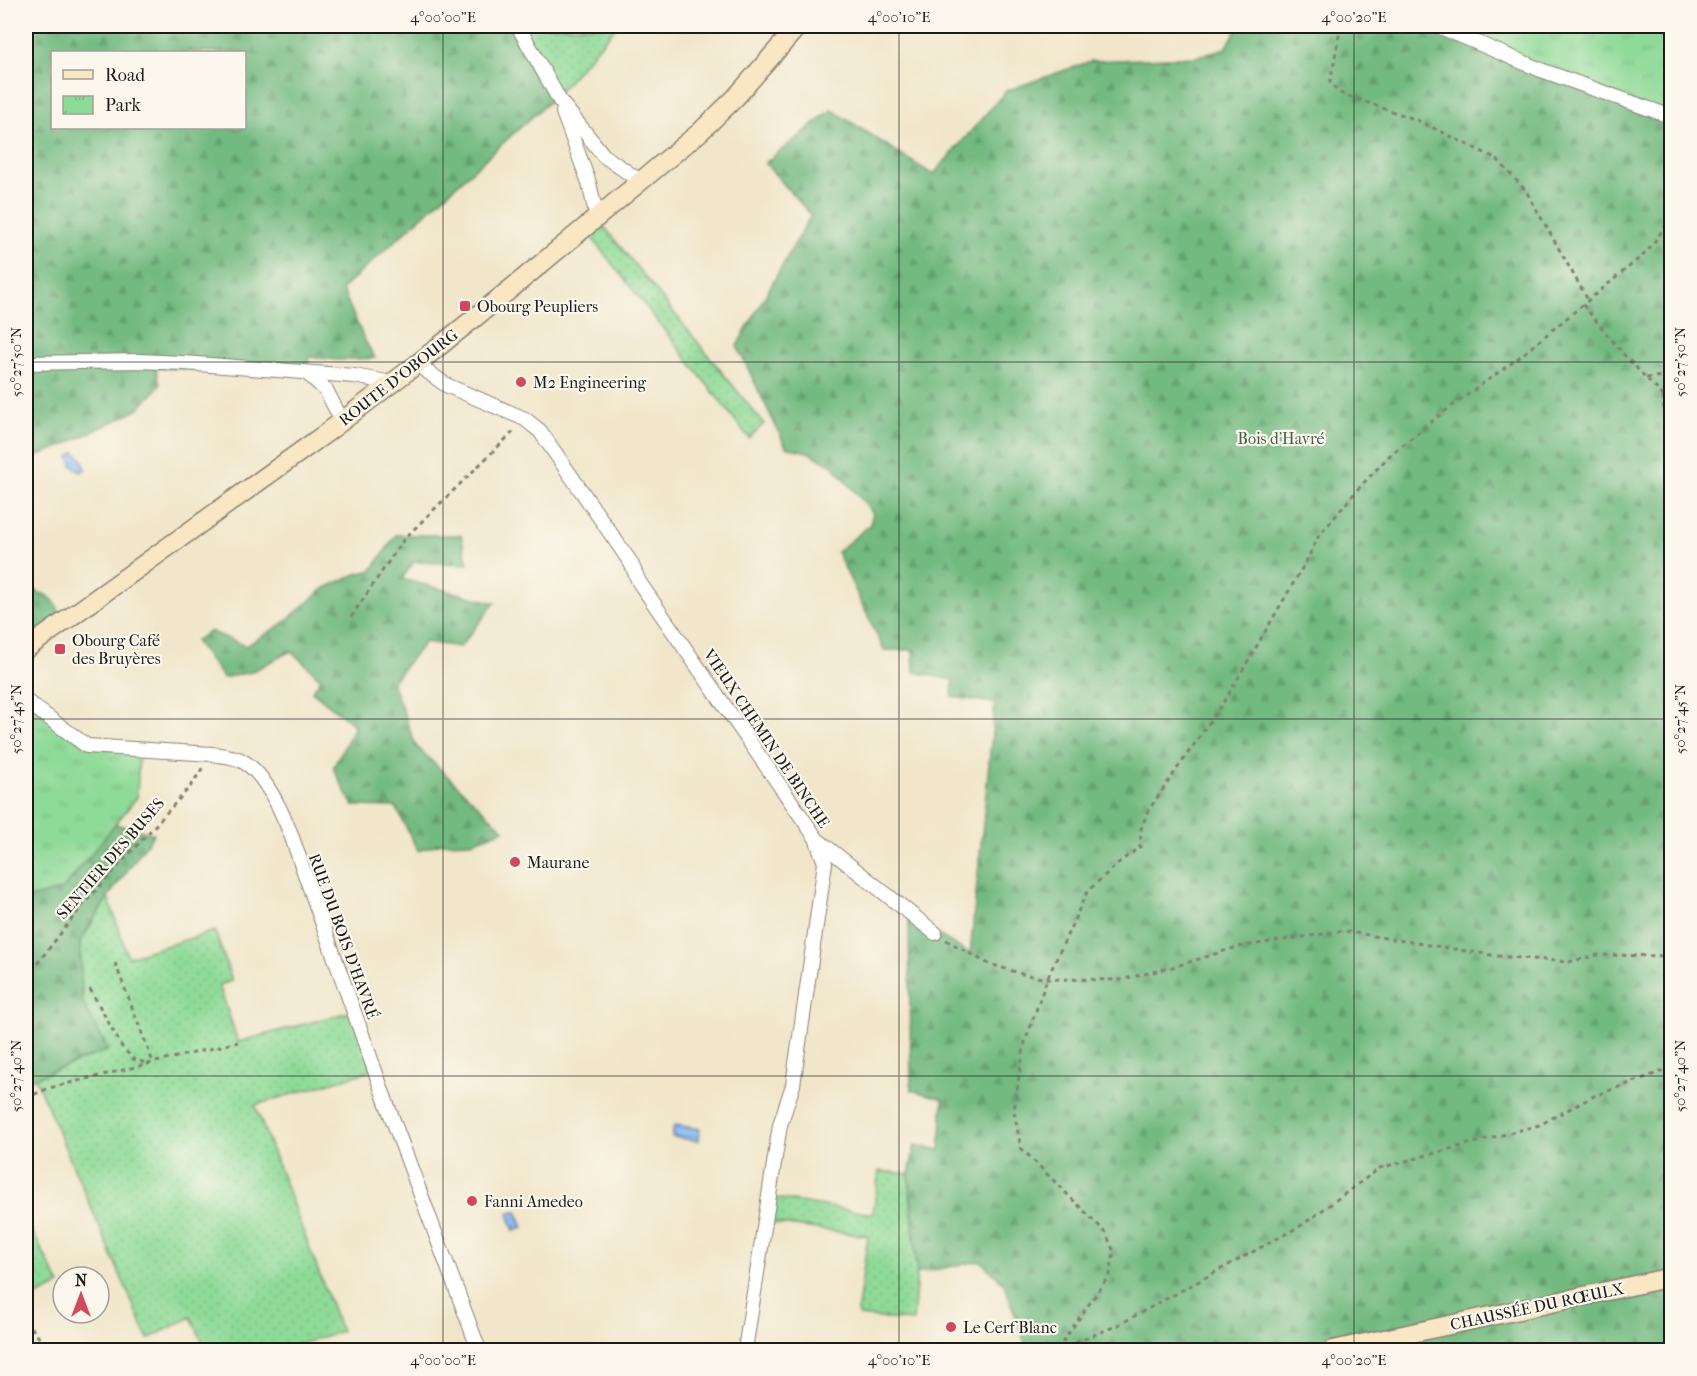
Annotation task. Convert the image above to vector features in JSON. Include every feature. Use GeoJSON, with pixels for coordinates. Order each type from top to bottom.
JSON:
{"type":"FeatureCollection","features":[{"type":"Feature","properties":{"kind":"main road","name":"ROUTE D'OBOURG"},"geometry":{"type":"LineString","coordinates":[[26,650],[417,364],[700,132],[735,98],[798,26]]}},
{"type":"Feature","properties":{"kind":"main road","name":"CHAUSSÉE DU RŒULX"},"geometry":{"type":"LineString","coordinates":[[1333,1350],[1671,1277]]}},
{"type":"Feature","properties":{"kind":"street"},"geometry":{"type":"LineString","coordinates":[[518,26],[560,101],[604,156],[640,181]]}},
{"type":"Feature","properties":{"kind":"street"},"geometry":{"type":"LineString","coordinates":[[1438,26],[1541,70],[1671,117]]}},
{"type":"Feature","properties":{"kind":"street"},"geometry":{"type":"LineString","coordinates":[[560,101],[589,183],[597,218]]}},
{"type":"Feature","properties":{"kind":"street"},"geometry":{"type":"LineString","coordinates":[[26,363],[139,362],[354,376],[392,383]]}},
{"type":"Feature","properties":{"kind":"street","name":"VIEUX CHEMIN DE BINCHE"},"geometry":{"type":"LineString","coordinates":[[417,364],[452,388],[525,419],[540,431],[631,563],[639,582],[816,838],[822,852],[825,863],[793,1085],[780,1125],[745,1350]]}},
{"type":"Feature","properties":{"kind":"street"},"geometry":{"type":"LineString","coordinates":[[308,374],[326,390],[342,421]]}},
{"type":"Feature","properties":{"kind":"street","name":"RUE DU BOIS D'HAVRÉ"},"geometry":{"type":"LineString","coordinates":[[26,701],[87,746],[212,754],[243,760],[261,777],[282,813],[385,1099],[479,1350]]}},
{"type":"Feature","properties":{"kind":"street"},"geometry":{"type":"LineString","coordinates":[[816,838],[935,933]]}},
{"type":"Feature","properties":{"kind":"path"},"geometry":{"type":"LineString","coordinates":[[1341,26],[1330,83],[1340,93],[1417,120],[1497,159],[1526,191],[1588,300]]}},
{"type":"Feature","properties":{"kind":"path"},"geometry":{"type":"LineString","coordinates":[[1057,1350],[1110,1274],[1114,1252],[1106,1233],[1021,1148],[1014,1111],[1025,1042],[1047,978],[1087,892],[1118,863],[1140,847],[1141,829],[1148,811],[1227,697],[1324,530],[1358,489],[1389,456],[1445,411],[1517,359],[1647,252],[1671,217]]}},
{"type":"Feature","properties":{"kind":"path"},"geometry":{"type":"LineString","coordinates":[[1583,305],[1625,356],[1671,405]]}},
{"type":"Feature","properties":{"kind":"path"},"geometry":{"type":"LineString","coordinates":[[1646,378],[1671,375]]}},
{"type":"Feature","properties":{"kind":"path"},"geometry":{"type":"LineString","coordinates":[[1663,394],[1671,484]]}},
{"type":"Feature","properties":{"kind":"path"},"geometry":{"type":"LineString","coordinates":[[351,617],[404,538],[525,419]]}},
{"type":"Feature","properties":{"kind":"path","name":"SENTIER DES BUSES"},"geometry":{"type":"LineString","coordinates":[[26,978],[82,906],[190,787],[212,754]]}},
{"type":"Feature","properties":{"kind":"path"},"geometry":{"type":"LineString","coordinates":[[935,933],[987,963],[1022,974],[1047,978],[1120,980],[1177,966],[1238,947],[1343,932],[1497,956],[1569,962],[1598,955],[1671,956]]}},
{"type":"Feature","properties":{"kind":"path"},"geometry":{"type":"LineString","coordinates":[[115,963],[153,1062]]}},
{"type":"Feature","properties":{"kind":"path"},"geometry":{"type":"LineString","coordinates":[[90,989],[122,1047],[133,1059],[147,1064]]}},
{"type":"Feature","properties":{"kind":"path"},"geometry":{"type":"LineString","coordinates":[[26,1098],[49,1088],[238,1042]]}},
{"type":"Feature","properties":{"kind":"path"},"geometry":{"type":"LineString","coordinates":[[1057,1350],[1119,1324],[1302,1225],[1380,1168],[1539,1125],[1594,1096],[1671,1068]]}},
{"type":"Feature","properties":{"kind":"path"},"geometry":{"type":"LineString","coordinates":[[26,1320],[48,1350]]}},
{"type":"Feature","properties":{"kind":"green space"},"geometry":{"type":"Polygon","coordinates":[[[26,26],[518,26],[556,95],[342,289],[375,358],[338,360],[309,357],[308,374],[156,368],[160,385],[138,410],[58,448],[26,460],[26,423],[30,413],[30,379],[38,363],[26,363],[26,26]]]}},
{"type":"Feature","properties":{"kind":"green space"},"geometry":{"type":"Polygon","coordinates":[[[518,26],[617,26],[556,95],[518,26]]]}},
{"type":"Feature","properties":{"kind":"green space","name":"Bois d'Havré"},"geometry":{"type":"Polygon","coordinates":[[[1239,26],[1438,26],[1671,117],[1671,1350],[1025,1350],[1025,1343],[1004,1283],[980,1261],[917,1273],[909,1174],[915,1145],[940,1150],[943,1099],[911,1090],[909,913],[935,933],[970,954],[995,703],[952,697],[953,680],[914,672],[913,650],[884,650],[837,552],[870,525],[873,513],[833,466],[808,452],[786,447],[737,346],[811,215],[765,163],[832,110],[933,175],[1006,91],[1091,61],[1196,57],[1226,48],[1239,26]]]}},
{"type":"Feature","properties":{"kind":"green space"},"geometry":{"type":"Polygon","coordinates":[[[1438,26],[1671,26],[1671,117],[1438,26]]]}},
{"type":"Feature","properties":{"kind":"green space"},"geometry":{"type":"Polygon","coordinates":[[[597,218],[764,424],[749,438],[585,229],[597,218]]]}},
{"type":"Feature","properties":{"kind":"green space"},"geometry":{"type":"Polygon","coordinates":[[[396,535],[461,535],[468,564],[414,562],[402,579],[495,603],[460,647],[425,642],[392,682],[416,746],[504,830],[472,842],[441,843],[418,851],[396,807],[353,806],[333,768],[355,726],[312,691],[321,679],[291,651],[251,672],[223,678],[195,641],[210,631],[246,646],[281,625],[325,588],[356,574],[372,570],[396,535]]]}},
{"type":"Feature","properties":{"kind":"green space"},"geometry":{"type":"Polygon","coordinates":[[[26,573],[37,592],[54,601],[61,618],[26,649],[26,573]]]}},
{"type":"Feature","properties":{"kind":"green space"},"geometry":{"type":"Polygon","coordinates":[[[26,701],[87,746],[139,750],[137,797],[63,889],[30,898],[26,902],[26,701]]]}},
{"type":"Feature","properties":{"kind":"green space"},"geometry":{"type":"Polygon","coordinates":[[[137,797],[115,824],[154,834],[108,897],[80,942],[82,1001],[108,1050],[26,1081],[26,902],[137,797]]]}},
{"type":"Feature","properties":{"kind":"green space"},"geometry":{"type":"Polygon","coordinates":[[[108,897],[128,957],[215,931],[232,981],[219,985],[238,1042],[353,1011],[374,1070],[255,1105],[341,1331],[281,1350],[206,1350],[191,1317],[148,1339],[35,1078],[108,1050],[82,1001],[80,942],[108,897]]]}},
{"type":"Feature","properties":{"kind":"green space"},"geometry":{"type":"Polygon","coordinates":[[[879,1171],[909,1174],[917,1273],[913,1321],[859,1316],[858,1308],[868,1236],[765,1222],[769,1197],[873,1214],[879,1171]]]}},
{"type":"Feature","properties":{"kind":"green space"},"geometry":{"type":"Polygon","coordinates":[[[26,1219],[51,1268],[51,1289],[26,1301],[26,1219]]]}},
{"type":"Feature","properties":{"kind":"water"},"geometry":{"type":"Polygon","coordinates":[[[75,452],[83,460],[86,469],[81,472],[73,466],[69,457],[75,452]]]}},
{"type":"Feature","properties":{"kind":"water"},"geometry":{"type":"Polygon","coordinates":[[[674,1125],[700,1129],[698,1141],[672,1137],[674,1125]]]}},
{"type":"Feature","properties":{"kind":"water"},"geometry":{"type":"Polygon","coordinates":[[[517,1211],[523,1228],[514,1231],[508,1214],[517,1211]]]}},
{"type":"Feature","properties":{"kind":"place","name":"Obourg Peupliers"},"geometry":{"type":"Point","coordinates":[465,306]}},
{"type":"Feature","properties":{"kind":"place","name":"M2 Engineering"},"geometry":{"type":"Point","coordinates":[521,382]}},
{"type":"Feature","properties":{"kind":"place","name":"Obourg Café des Bruyères"},"geometry":{"type":"Point","coordinates":[60,649]}},
{"type":"Feature","properties":{"kind":"place","name":"Maurane"},"geometry":{"type":"Point","coordinates":[515,862]}},
{"type":"Feature","properties":{"kind":"place","name":"Fanni Amedeo"},"geometry":{"type":"Point","coordinates":[472,1201]}},
{"type":"Feature","properties":{"kind":"place","name":"Le Cerf Blanc"},"geometry":{"type":"Point","coordinates":[951,1327]}}]}
